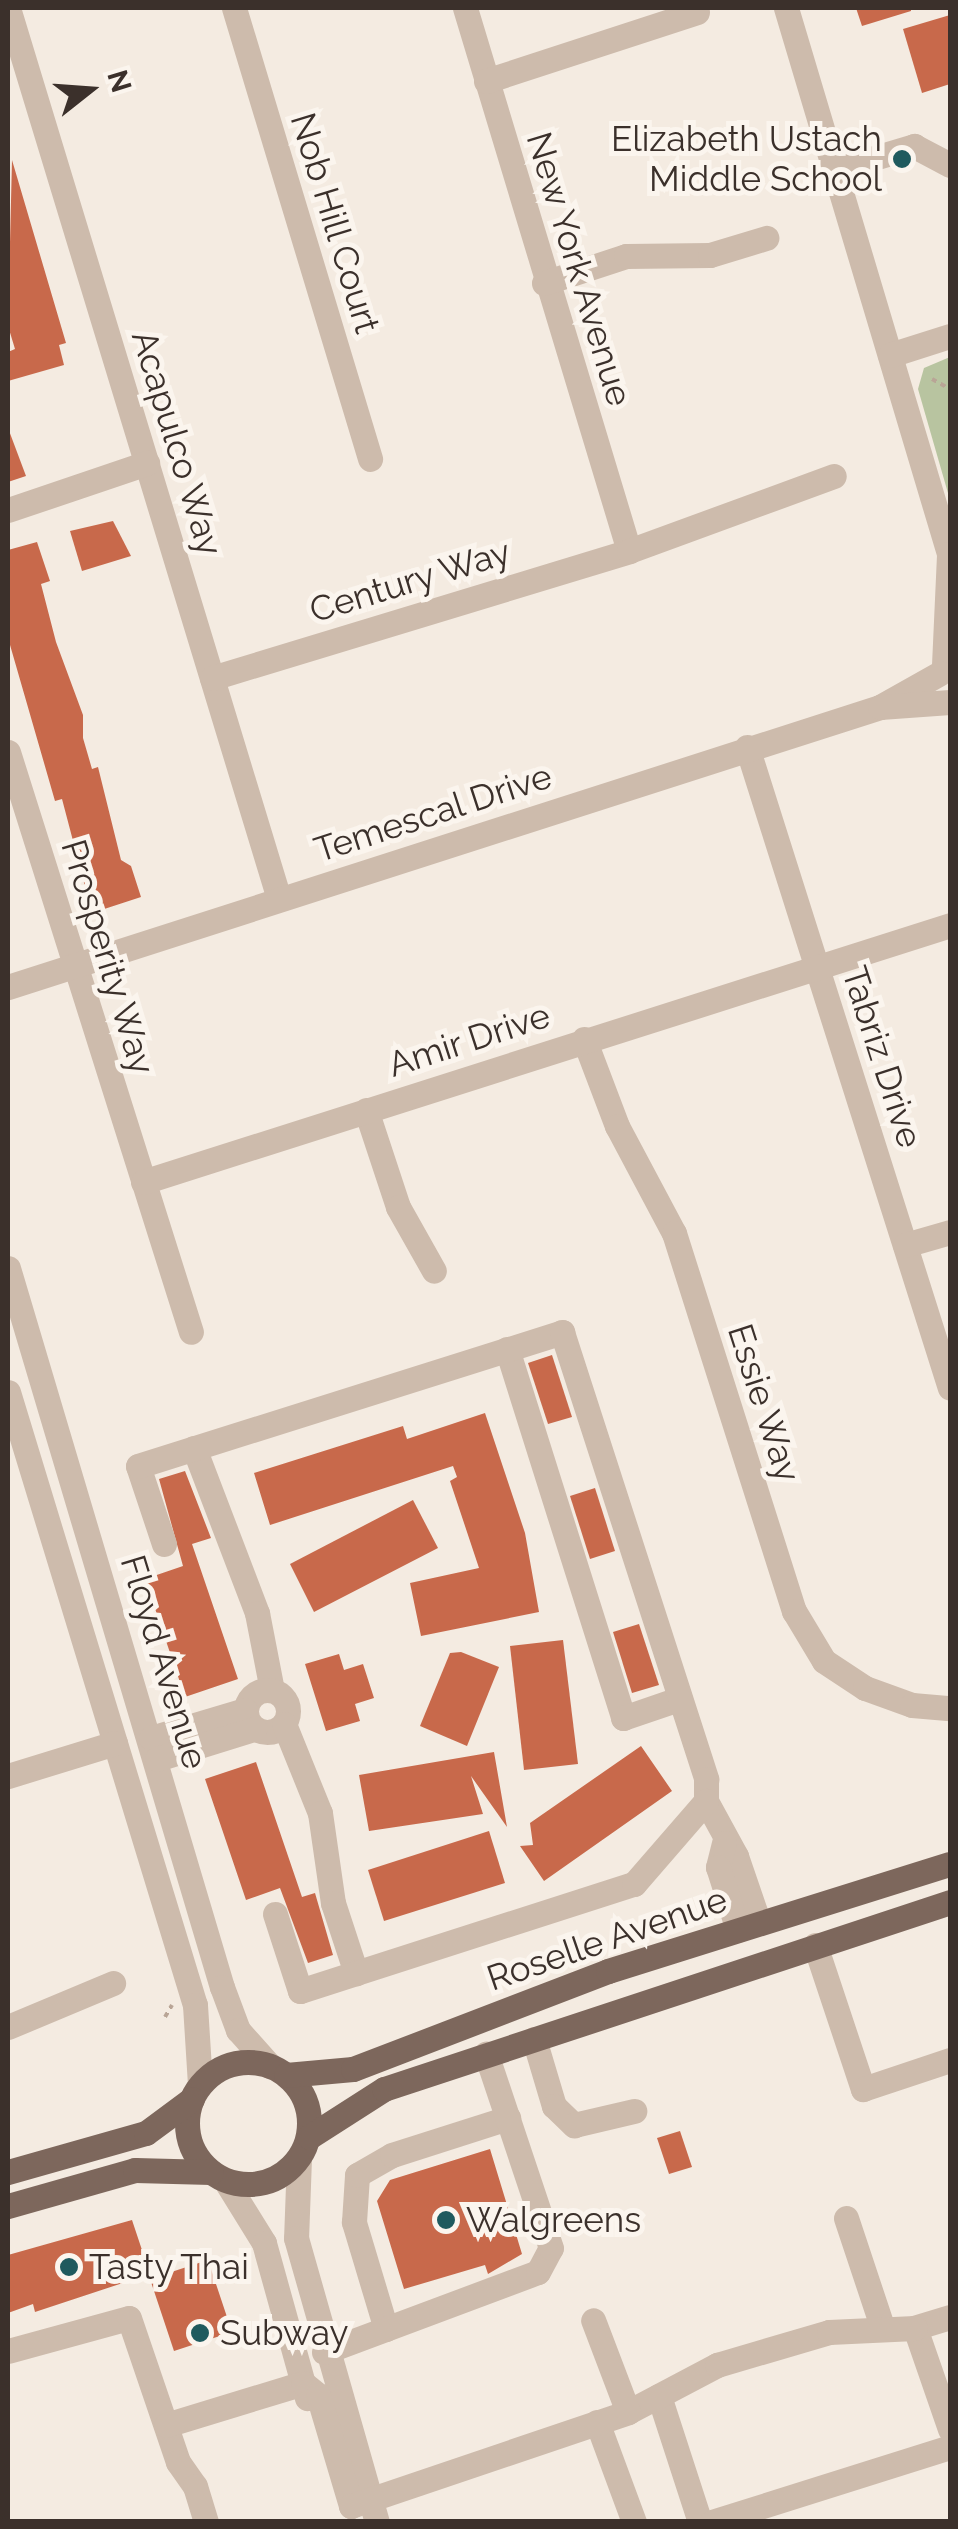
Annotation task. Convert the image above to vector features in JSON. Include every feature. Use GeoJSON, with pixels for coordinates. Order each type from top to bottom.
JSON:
{"type":"FeatureCollection","features":[{"type":"Feature","properties":{"kind":"main road","name":"Roselle Avenue"},"geometry":{"type":"LineString","coordinates":[[278,2070],[353,2068],[608,1971],[950,1864]]}},
{"type":"Feature","properties":{"kind":"main road","name":"Roselle Avenue"},"geometry":{"type":"LineString","coordinates":[[304,2148],[372,2094],[950,1902]]}},
{"type":"Feature","properties":{"kind":"main road"},"geometry":{"type":"LineString","coordinates":[[8,2172],[146,2133],[229,2065],[278,2070],[306,2102],[304,2148],[262,2184],[218,2176],[135,2170],[8,2206]]}},
{"type":"Feature","properties":{"kind":"main road"},"geometry":{"type":"LineString","coordinates":[[196,2092],[189,2139],[218,2176]]}},
{"type":"Feature","properties":{"kind":"street","name":"Acapulco Way"},"geometry":{"type":"LineString","coordinates":[[8,8],[279,899]]}},
{"type":"Feature","properties":{"kind":"street","name":"Nob Hill Court"},"geometry":{"type":"LineString","coordinates":[[234,8],[370,460]]}},
{"type":"Feature","properties":{"kind":"street","name":"New York Avenue"},"geometry":{"type":"LineString","coordinates":[[465,8],[544,283],[629,550]]}},
{"type":"Feature","properties":{"kind":"street"},"geometry":{"type":"LineString","coordinates":[[786,8],[950,555],[941,690],[950,702]]}},
{"type":"Feature","properties":{"kind":"street"},"geometry":{"type":"LineString","coordinates":[[486,82],[697,12]]}},
{"type":"Feature","properties":{"kind":"street"},"geometry":{"type":"LineString","coordinates":[[834,170],[914,146],[950,166]]}},
{"type":"Feature","properties":{"kind":"street"},"geometry":{"type":"LineString","coordinates":[[544,283],[626,256],[710,256],[766,238]]}},
{"type":"Feature","properties":{"kind":"street"},"geometry":{"type":"LineString","coordinates":[[890,355],[950,336]]}},
{"type":"Feature","properties":{"kind":"street"},"geometry":{"type":"LineString","coordinates":[[8,510],[147,463]]}},
{"type":"Feature","properties":{"kind":"street","name":"Century Way"},"geometry":{"type":"LineString","coordinates":[[212,678],[629,550],[834,476]]}},
{"type":"Feature","properties":{"kind":"street","name":"Temescal Drive"},"geometry":{"type":"LineString","coordinates":[[880,707],[945,665]]}},
{"type":"Feature","properties":{"kind":"street","name":"Temescal Drive"},"geometry":{"type":"LineString","coordinates":[[8,987],[880,707],[950,702]]}},
{"type":"Feature","properties":{"kind":"street","name":"Tabriz Drive"},"geometry":{"type":"LineString","coordinates":[[748,748],[950,1388]]}},
{"type":"Feature","properties":{"kind":"street","name":"Prosperity Way"},"geometry":{"type":"LineString","coordinates":[[8,752],[191,1332]]}},
{"type":"Feature","properties":{"kind":"street","name":"Amir Drive"},"geometry":{"type":"LineString","coordinates":[[142,1182],[816,964],[950,925]]}},
{"type":"Feature","properties":{"kind":"street","name":"Essie Way"},"geometry":{"type":"LineString","coordinates":[[584,1039],[617,1126],[674,1233],[794,1611],[824,1661],[865,1688],[912,1705],[950,1708]]}},
{"type":"Feature","properties":{"kind":"street"},"geometry":{"type":"LineString","coordinates":[[366,1110],[398,1207],[434,1270]]}},
{"type":"Feature","properties":{"kind":"street"},"geometry":{"type":"LineString","coordinates":[[905,1245],[950,1232]]}},
{"type":"Feature","properties":{"kind":"street","name":"Floyd Avenue"},"geometry":{"type":"LineString","coordinates":[[8,1268],[233,2020],[278,2070]]}},
{"type":"Feature","properties":{"kind":"street"},"geometry":{"type":"LineString","coordinates":[[164,1544],[138,1466],[562,1332],[676,1700],[706,1779],[706,1801],[724,1843],[736,1856],[749,1926]]}},
{"type":"Feature","properties":{"kind":"street"},"geometry":{"type":"LineString","coordinates":[[507,1349],[623,1718],[676,1700]]}},
{"type":"Feature","properties":{"kind":"street","name":"Floyd Avenue"},"geometry":{"type":"LineString","coordinates":[[8,1392],[195,2005],[196,2092]]}},
{"type":"Feature","properties":{"kind":"street"},"geometry":{"type":"LineString","coordinates":[[194,1448],[257,1613],[272,1690],[285,1700],[284,1724],[320,1813],[333,1903],[356,1973]]}},
{"type":"Feature","properties":{"kind":"street"},"geometry":{"type":"LineString","coordinates":[[249,1720],[256,1693],[272,1690]]}},
{"type":"Feature","properties":{"kind":"street"},"geometry":{"type":"LineString","coordinates":[[154,1748],[249,1720],[270,1733],[284,1724]]}},
{"type":"Feature","properties":{"kind":"street"},"geometry":{"type":"LineString","coordinates":[[8,1776],[115,1743]]}},
{"type":"Feature","properties":{"kind":"street"},"geometry":{"type":"LineString","coordinates":[[275,1914],[300,1991],[634,1884],[706,1801]]}},
{"type":"Feature","properties":{"kind":"street"},"geometry":{"type":"LineString","coordinates":[[815,1946],[863,2088],[950,2060]]}},
{"type":"Feature","properties":{"kind":"street"},"geometry":{"type":"LineString","coordinates":[[8,2026],[113,1983]]}},
{"type":"Feature","properties":{"kind":"street"},"geometry":{"type":"LineString","coordinates":[[534,2039],[554,2106],[574,2125],[634,2110]]}},
{"type":"Feature","properties":{"kind":"street"},"geometry":{"type":"LineString","coordinates":[[324,2352],[538,2272],[551,2248],[486,2054]]}},
{"type":"Feature","properties":{"kind":"street"},"geometry":{"type":"LineString","coordinates":[[386,2329],[354,2222],[356,2175],[392,2155],[508,2118]]}},
{"type":"Feature","properties":{"kind":"street"},"geometry":{"type":"LineString","coordinates":[[304,2148],[296,2238],[324,2352],[374,2511]]}},
{"type":"Feature","properties":{"kind":"street"},"geometry":{"type":"LineString","coordinates":[[218,2176],[257,2226],[344,2522]]}},
{"type":"Feature","properties":{"kind":"street"},"geometry":{"type":"LineString","coordinates":[[846,2218],[883,2329]]}},
{"type":"Feature","properties":{"kind":"street"},"geometry":{"type":"LineString","coordinates":[[303,2383],[318,2395],[352,2506],[374,2511],[628,2412],[718,2365],[829,2332],[915,2328],[950,2316]]}},
{"type":"Feature","properties":{"kind":"street"},"geometry":{"type":"LineString","coordinates":[[8,2351],[129,2318],[166,2425],[206,2522]]}},
{"type":"Feature","properties":{"kind":"street"},"geometry":{"type":"LineString","coordinates":[[593,2320],[628,2412]]}},
{"type":"Feature","properties":{"kind":"street"},"geometry":{"type":"LineString","coordinates":[[915,2328],[950,2429]]}},
{"type":"Feature","properties":{"kind":"street"},"geometry":{"type":"LineString","coordinates":[[166,2425],[303,2383]]}},
{"type":"Feature","properties":{"kind":"street"},"geometry":{"type":"LineString","coordinates":[[659,2396],[700,2522]]}},
{"type":"Feature","properties":{"kind":"street"},"geometry":{"type":"LineString","coordinates":[[597,2422],[634,2522]]}},
{"type":"Feature","properties":{"kind":"street"},"geometry":{"type":"LineString","coordinates":[[712,2522],[950,2447]]}},
{"type":"Feature","properties":{"kind":"path"},"geometry":{"type":"LineString","coordinates":[[932,379],[950,389]]}},
{"type":"Feature","properties":{"kind":"green space"},"geometry":{"type":"Polygon","coordinates":[[[950,357],[950,500],[918,389],[924,368],[950,357]]]}},
{"type":"Feature","properties":{"kind":"building"},"geometry":{"type":"Polygon","coordinates":[[[856,8],[911,8],[911,11],[862,26],[856,8]]]}},
{"type":"Feature","properties":{"kind":"building"},"geometry":{"type":"Polygon","coordinates":[[[950,15],[950,84],[922,93],[903,29],[950,15]]]}},
{"type":"Feature","properties":{"kind":"building"},"geometry":{"type":"Polygon","coordinates":[[[12,160],[66,343],[59,345],[64,365],[8,381],[8,352],[15,349],[8,326],[12,160]]]}},
{"type":"Feature","properties":{"kind":"building"},"geometry":{"type":"Polygon","coordinates":[[[8,428],[26,476],[8,482],[8,428]]]}},
{"type":"Feature","properties":{"kind":"building"},"geometry":{"type":"Polygon","coordinates":[[[113,521],[131,556],[82,571],[70,531],[113,521]]]}},
{"type":"Feature","properties":{"kind":"building"},"geometry":{"type":"Polygon","coordinates":[[[37,542],[50,581],[41,584],[56,642],[83,715],[83,738],[92,769],[98,767],[121,860],[131,866],[141,897],[92,913],[62,799],[55,801],[8,638],[8,550],[37,542]]]}},
{"type":"Feature","properties":{"kind":"building"},"geometry":{"type":"Polygon","coordinates":[[[552,1355],[572,1417],[548,1424],[528,1363],[552,1355]]]}},
{"type":"Feature","properties":{"kind":"building"},"geometry":{"type":"Polygon","coordinates":[[[485,1413],[525,1533],[539,1612],[421,1636],[410,1583],[479,1568],[450,1481],[457,1477],[453,1466],[270,1525],[254,1473],[403,1426],[407,1439],[485,1413]]]}},
{"type":"Feature","properties":{"kind":"building"},"geometry":{"type":"Polygon","coordinates":[[[185,1471],[211,1538],[192,1544],[238,1679],[185,1697],[145,1579],[183,1566],[159,1479],[185,1471]]]}},
{"type":"Feature","properties":{"kind":"building"},"geometry":{"type":"Polygon","coordinates":[[[595,1488],[615,1551],[590,1559],[570,1496],[595,1488]]]}},
{"type":"Feature","properties":{"kind":"building"},"geometry":{"type":"Polygon","coordinates":[[[413,1500],[438,1548],[314,1612],[290,1564],[413,1500]]]}},
{"type":"Feature","properties":{"kind":"building"},"geometry":{"type":"Polygon","coordinates":[[[639,1624],[659,1685],[632,1693],[613,1632],[639,1624]]]}},
{"type":"Feature","properties":{"kind":"building"},"geometry":{"type":"Polygon","coordinates":[[[563,1640],[578,1764],[524,1770],[510,1646],[563,1640]]]}},
{"type":"Feature","properties":{"kind":"building"},"geometry":{"type":"Polygon","coordinates":[[[461,1652],[499,1667],[467,1746],[420,1726],[450,1653],[461,1652]]]}},
{"type":"Feature","properties":{"kind":"building"},"geometry":{"type":"Polygon","coordinates":[[[339,1654],[344,1670],[363,1664],[374,1698],[355,1704],[360,1721],[326,1731],[305,1664],[339,1654]]]}},
{"type":"Feature","properties":{"kind":"building"},"geometry":{"type":"Polygon","coordinates":[[[641,1746],[672,1791],[544,1881],[520,1846],[533,1845],[530,1823],[641,1746]]]}},
{"type":"Feature","properties":{"kind":"building"},"geometry":{"type":"Polygon","coordinates":[[[494,1752],[507,1827],[471,1776],[483,1814],[369,1831],[359,1775],[494,1752]]]}},
{"type":"Feature","properties":{"kind":"building"},"geometry":{"type":"Polygon","coordinates":[[[256,1762],[302,1897],[315,1893],[333,1955],[308,1963],[280,1888],[246,1900],[205,1779],[256,1762]]]}},
{"type":"Feature","properties":{"kind":"building"},"geometry":{"type":"Polygon","coordinates":[[[489,1831],[505,1883],[384,1921],[368,1870],[489,1831]]]}},
{"type":"Feature","properties":{"kind":"building"},"geometry":{"type":"Polygon","coordinates":[[[680,2131],[692,2167],[669,2174],[657,2138],[680,2131]]]}},
{"type":"Feature","properties":{"kind":"building"},"geometry":{"type":"Polygon","coordinates":[[[490,2149],[522,2254],[488,2274],[485,2265],[404,2289],[377,2201],[390,2180],[490,2149]]]}},
{"type":"Feature","properties":{"kind":"building"},"geometry":{"type":"Polygon","coordinates":[[[132,2220],[150,2274],[35,2312],[33,2304],[8,2313],[8,2255],[132,2220]]]}},
{"type":"Feature","properties":{"kind":"building"},"geometry":{"type":"Polygon","coordinates":[[[208,2260],[232,2332],[174,2351],[150,2279],[208,2260]]]}},
{"type":"Feature","properties":{"kind":"place","name":"Elizabeth Ustach Middle School"},"geometry":{"type":"Point","coordinates":[902,159]}},
{"type":"Feature","properties":{"kind":"place","name":"Walgreens"},"geometry":{"type":"Point","coordinates":[446,2220]}},
{"type":"Feature","properties":{"kind":"place","name":"Tasty Thai"},"geometry":{"type":"Point","coordinates":[69,2267]}},
{"type":"Feature","properties":{"kind":"place","name":"Subway"},"geometry":{"type":"Point","coordinates":[200,2333]}}]}
